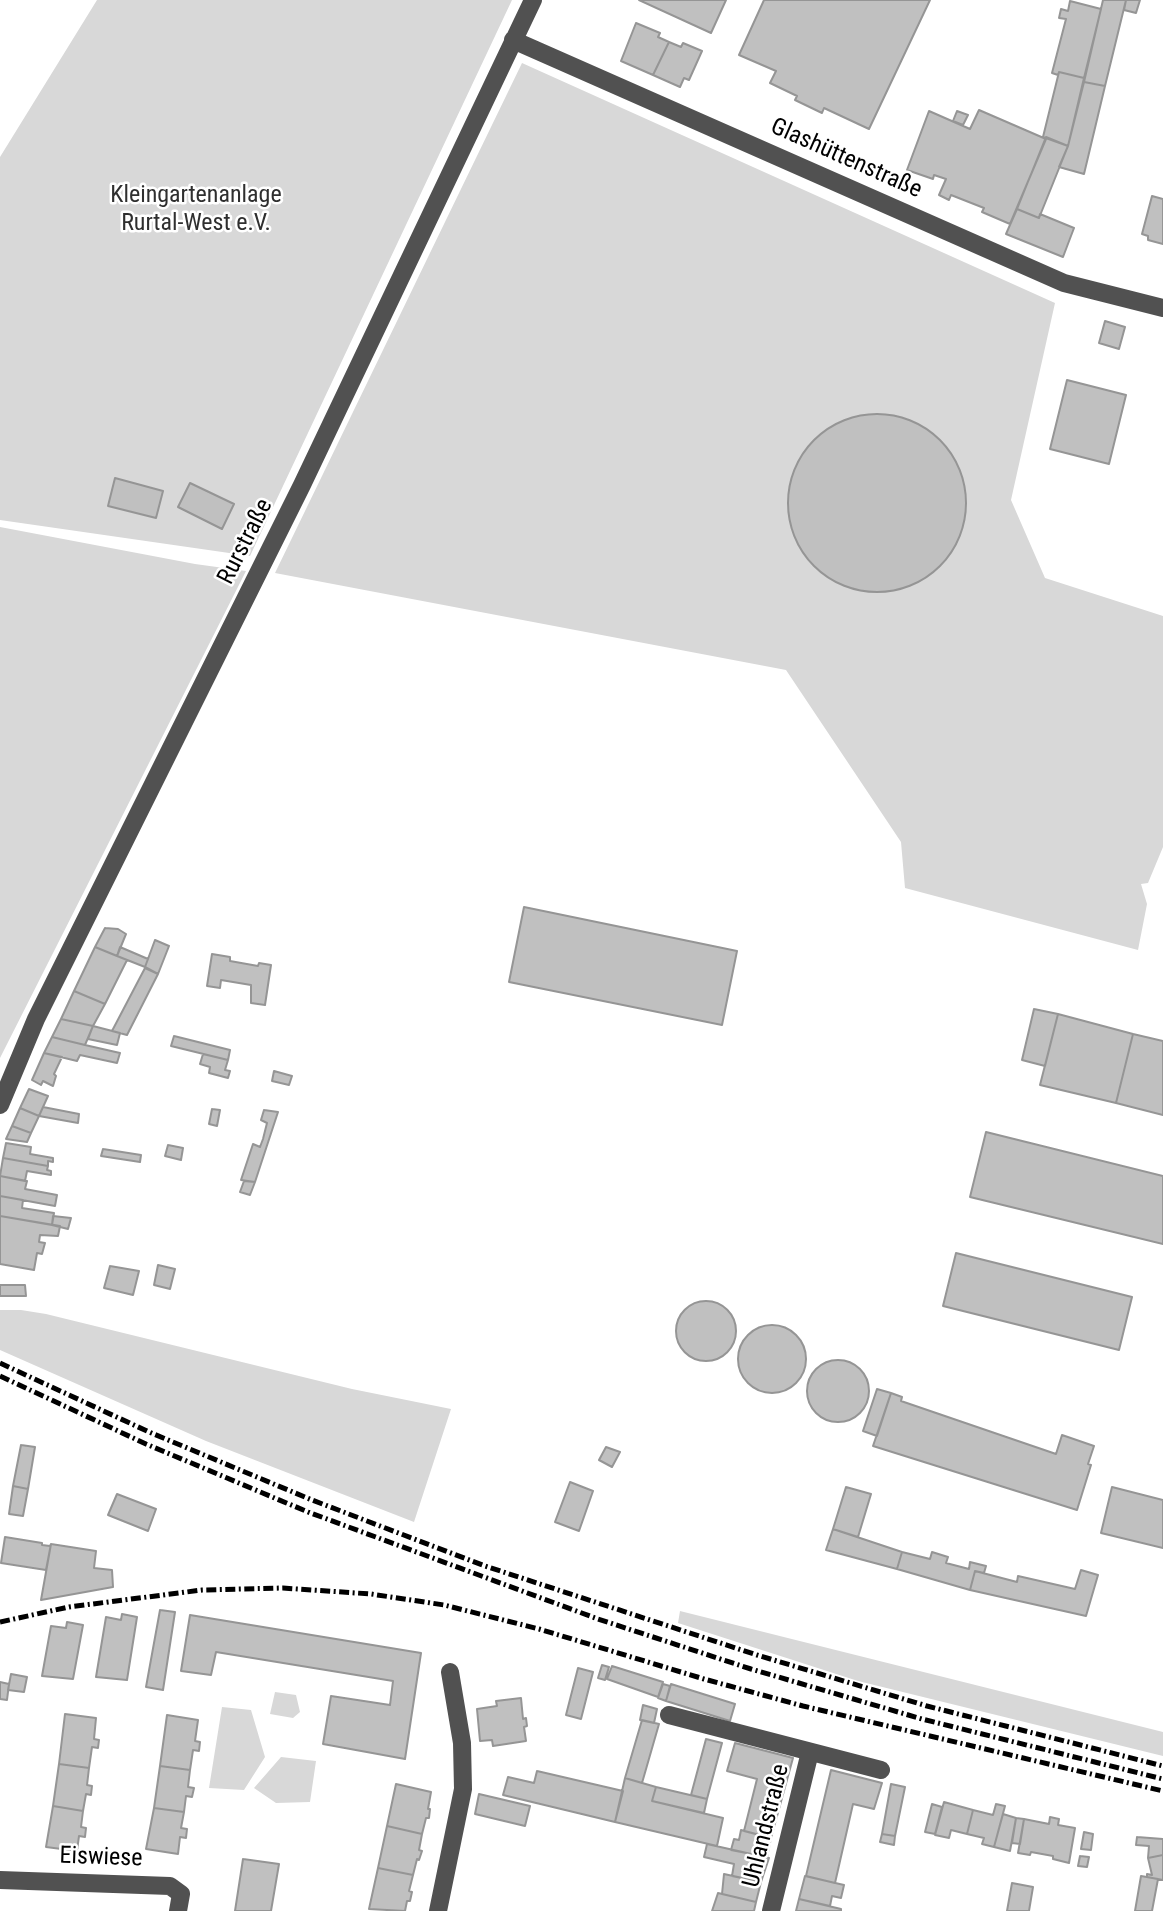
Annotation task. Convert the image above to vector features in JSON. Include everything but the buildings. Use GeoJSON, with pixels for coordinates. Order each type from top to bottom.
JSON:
{"type":"FeatureCollection","features":[{"type":"Feature","properties":{"kind":"street","name":"Rurstraße"},"geometry":{"type":"LineString","coordinates":[[0,1105],[36,1019],[302,485],[533,0]]}},
{"type":"Feature","properties":{"kind":"street","name":"Glashüttenstraße"},"geometry":{"type":"LineString","coordinates":[[513,40],[1064,283],[1163,308]]}},
{"type":"Feature","properties":{"kind":"street"},"geometry":{"type":"LineString","coordinates":[[438,1911],[463,1790],[463,1743],[450,1672]]}},
{"type":"Feature","properties":{"kind":"street","name":"Uhlandstraße"},"geometry":{"type":"LineString","coordinates":[[668,1715],[881,1770]]}},
{"type":"Feature","properties":{"kind":"street","name":"Uhlandstraße"},"geometry":{"type":"LineString","coordinates":[[771,1911],[810,1752]]}},
{"type":"Feature","properties":{"kind":"street","name":"Eiswiese"},"geometry":{"type":"LineString","coordinates":[[0,1880],[170,1886],[181,1894],[178,1911]]}},
{"type":"Feature","properties":{"kind":"green space","name":"Kleingartenanlage Rurtal-West e.V."},"geometry":{"type":"Polygon","coordinates":[[[97,0],[512,0],[250,556],[0,520],[0,157],[97,0]]]}},
{"type":"Feature","properties":{"kind":"green space"},"geometry":{"type":"Polygon","coordinates":[[[522,63],[1055,303],[1011,500],[1045,578],[1163,616],[1163,847],[1148,883],[1141,884],[1147,904],[1138,950],[905,888],[901,842],[786,670],[275,573],[522,63]]]}},
{"type":"Feature","properties":{"kind":"green space"},"geometry":{"type":"Polygon","coordinates":[[[0,527],[246,571],[0,1058],[0,527]]]}},
{"type":"Feature","properties":{"kind":"green space"},"geometry":{"type":"Polygon","coordinates":[[[0,1310],[46,1314],[352,1389],[451,1409],[414,1522],[206,1441],[0,1350],[0,1310]]]}},
{"type":"Feature","properties":{"kind":"green space"},"geometry":{"type":"Polygon","coordinates":[[[680,1611],[1163,1732],[1163,1756],[858,1681],[678,1623],[680,1611]]]}},
{"type":"Feature","properties":{"kind":"green space"},"geometry":{"type":"Polygon","coordinates":[[[275,1692],[296,1695],[300,1712],[293,1718],[270,1714],[275,1692]]]}},
{"type":"Feature","properties":{"kind":"green space"},"geometry":{"type":"Polygon","coordinates":[[[222,1707],[251,1710],[265,1757],[244,1790],[209,1788],[222,1707]]]}},
{"type":"Feature","properties":{"kind":"green space"},"geometry":{"type":"Polygon","coordinates":[[[281,1757],[316,1761],[310,1802],[276,1803],[254,1788],[281,1757]]]}},
{"type":"Feature","properties":{"kind":"railway"},"geometry":{"type":"LineString","coordinates":[[0,1363],[149,1432],[312,1500],[485,1566],[757,1655],[927,1706],[1163,1766]]}},
{"type":"Feature","properties":{"kind":"railway"},"geometry":{"type":"LineString","coordinates":[[0,1376],[146,1444],[308,1512],[598,1619],[751,1669],[922,1719],[1163,1779]]}},
{"type":"Feature","properties":{"kind":"railway"},"geometry":{"type":"LineString","coordinates":[[0,1622],[69,1607],[202,1590],[283,1588],[371,1594],[444,1605],[539,1629],[803,1706],[1163,1791]]}}]}
